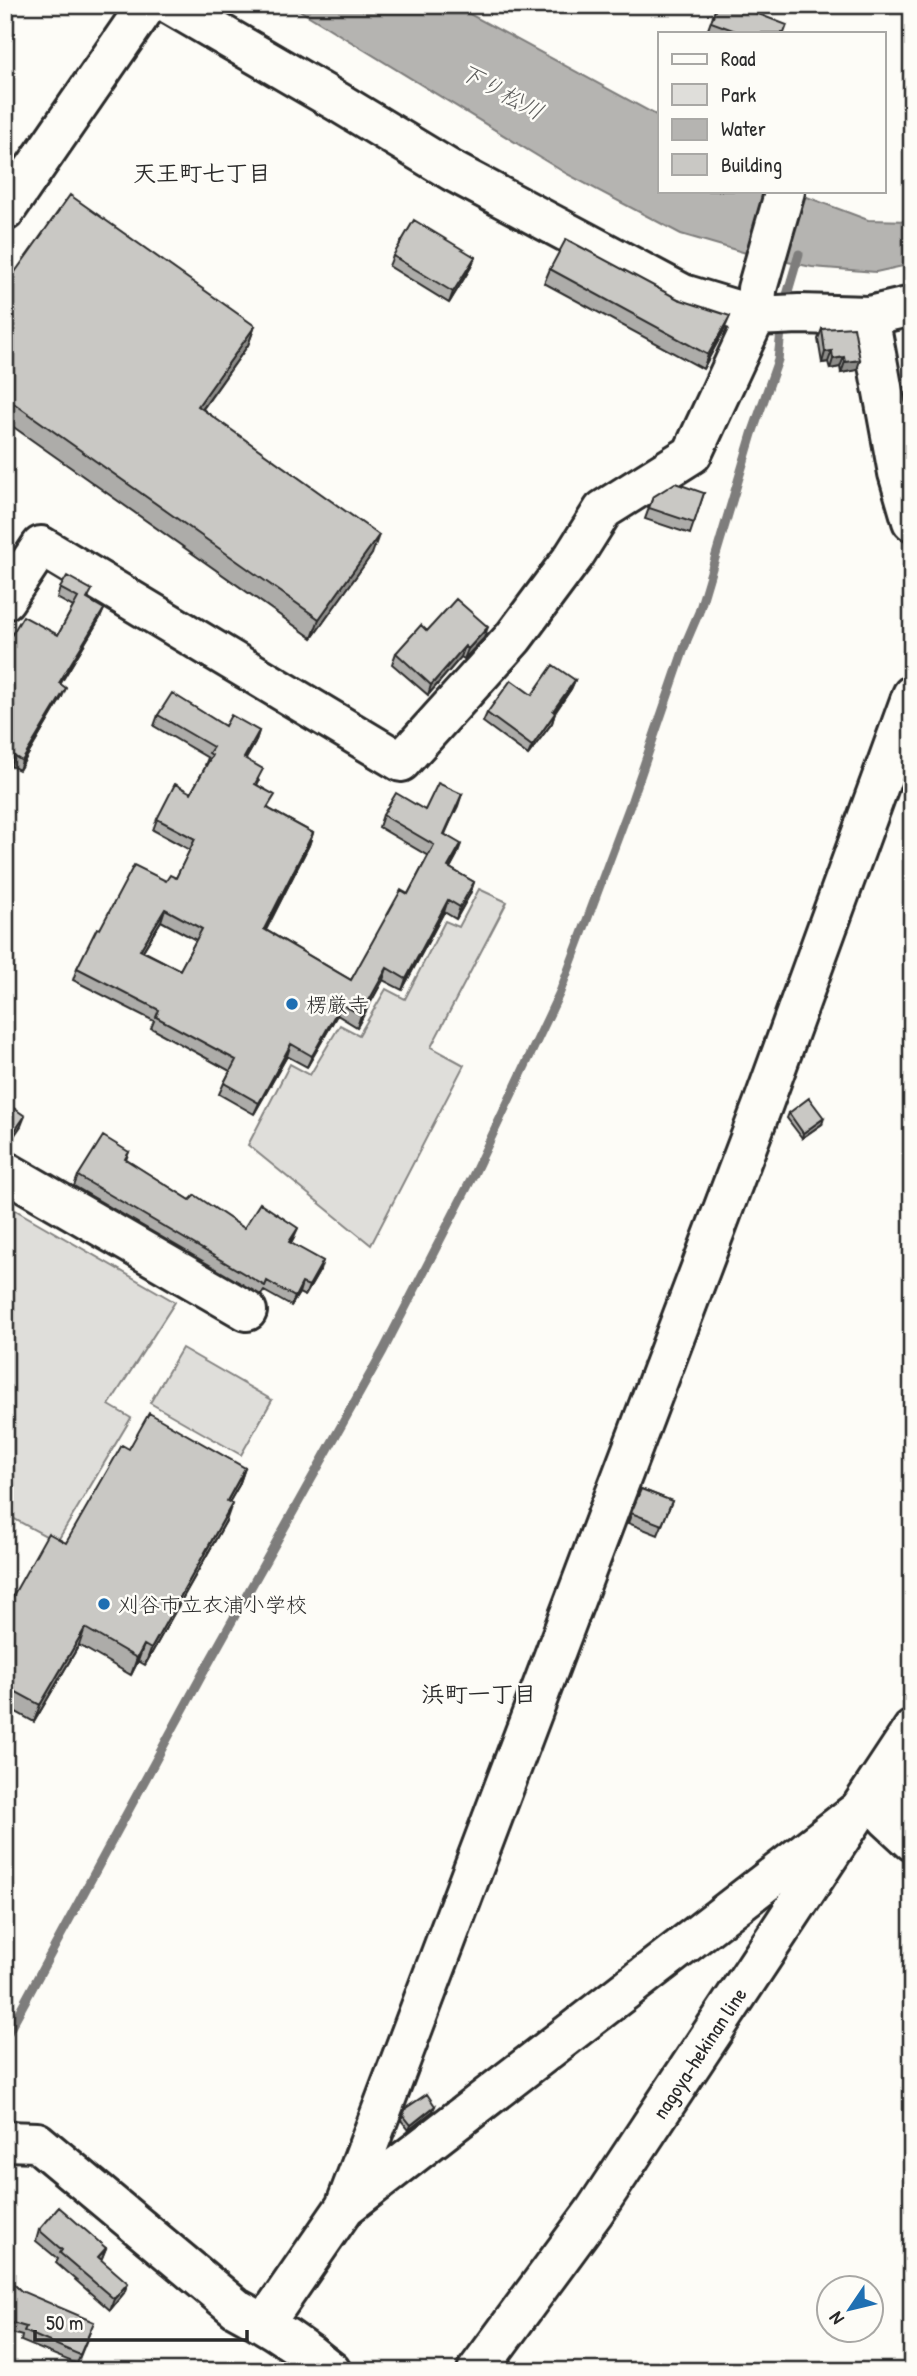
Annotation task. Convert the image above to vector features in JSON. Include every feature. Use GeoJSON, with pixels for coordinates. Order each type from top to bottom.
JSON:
{"type":"FeatureCollection","features":[{"type":"Feature","properties":{"kind":"street"},"geometry":{"type":"LineString","coordinates":[[5,211],[147,5]]}},
{"type":"Feature","properties":{"kind":"street"},"geometry":{"type":"LineString","coordinates":[[171,5],[452,171],[682,294],[769,309],[869,316],[912,306]]}},
{"type":"Feature","properties":{"kind":"street"},"geometry":{"type":"LineString","coordinates":[[5,600],[18,554],[41,546],[401,762],[513,638],[574,556],[603,510],[692,454],[769,309],[785,192]]}},
{"type":"Feature","properties":{"kind":"street"},"geometry":{"type":"LineString","coordinates":[[869,316],[898,473],[912,521]]}},
{"type":"Feature","properties":{"kind":"street"},"geometry":{"type":"LineString","coordinates":[[265,2323],[345,2207],[759,1118],[912,695]]}},
{"type":"Feature","properties":{"kind":"street"},"geometry":{"type":"LineString","coordinates":[[5,1171],[247,1311]]}},
{"type":"Feature","properties":{"kind":"street","name":"nagoya-hekinan line"},"geometry":{"type":"LineString","coordinates":[[477,2371],[594,2212],[912,1730]]}},
{"type":"Feature","properties":{"kind":"street"},"geometry":{"type":"LineString","coordinates":[[911,1838],[887,1818],[912,1783]]}},
{"type":"Feature","properties":{"kind":"street"},"geometry":{"type":"LineString","coordinates":[[345,2207],[857,1811]]}},
{"type":"Feature","properties":{"kind":"street"},"geometry":{"type":"LineString","coordinates":[[6,2139],[37,2142],[236,2308],[265,2323],[331,2371]]}},
{"type":"Feature","properties":{"kind":"green space"},"geometry":{"type":"Polygon","coordinates":[[[479,889],[507,902],[431,1047],[464,1065],[371,1245],[248,1145],[290,1064],[310,1075],[340,1025],[359,1035],[386,989],[405,999],[445,921],[459,927],[479,889]]]}},
{"type":"Feature","properties":{"kind":"green space"},"geometry":{"type":"Polygon","coordinates":[[[5,1204],[175,1302],[109,1405],[131,1418],[57,1542],[5,1514],[5,1204]]]}},
{"type":"Feature","properties":{"kind":"green space"},"geometry":{"type":"Polygon","coordinates":[[[182,1348],[272,1400],[241,1455],[150,1403],[182,1348]]]}},
{"type":"Feature","properties":{"kind":"water","name":"下り松川"},"geometry":{"type":"Polygon","coordinates":[[[291,5],[453,5],[658,116],[658,192],[794,192],[868,220],[912,221],[912,264],[876,272],[812,267],[753,255],[681,234],[567,174],[291,5]]]}},
{"type":"Feature","properties":{"kind":"building"},"geometry":{"type":"Polygon","coordinates":[[[717,5],[735,5],[787,25],[784,32],[738,32],[711,22],[717,5]]]}},
{"type":"Feature","properties":{"kind":"building"},"geometry":{"type":"Polygon","coordinates":[[[70,195],[255,326],[198,406],[379,535],[319,619],[5,397],[5,286],[70,195]]]}},
{"type":"Feature","properties":{"kind":"building"},"geometry":{"type":"Polygon","coordinates":[[[414,220],[475,257],[453,292],[393,256],[414,220]]]}},
{"type":"Feature","properties":{"kind":"building"},"geometry":{"type":"Polygon","coordinates":[[[566,239],[678,299],[730,316],[708,355],[550,269],[566,239]]]}},
{"type":"Feature","properties":{"kind":"building"},"geometry":{"type":"Polygon","coordinates":[[[854,327],[860,360],[845,362],[844,357],[833,359],[832,351],[825,352],[822,329],[854,327]]]}},
{"type":"Feature","properties":{"kind":"building"},"geometry":{"type":"Polygon","coordinates":[[[675,483],[704,493],[694,523],[649,508],[653,497],[675,483]]]}},
{"type":"Feature","properties":{"kind":"building"},"geometry":{"type":"Polygon","coordinates":[[[67,576],[92,590],[87,599],[104,609],[59,683],[66,688],[22,761],[14,756],[5,769],[5,646],[23,616],[58,635],[78,598],[60,588],[67,576]]]}},
{"type":"Feature","properties":{"kind":"building"},"geometry":{"type":"Polygon","coordinates":[[[456,599],[488,627],[468,649],[465,646],[431,685],[396,653],[421,625],[427,631],[456,599]]]}},
{"type":"Feature","properties":{"kind":"building"},"geometry":{"type":"Polygon","coordinates":[[[553,665],[575,680],[532,746],[487,713],[511,680],[532,695],[553,665]]]}},
{"type":"Feature","properties":{"kind":"building"},"geometry":{"type":"Polygon","coordinates":[[[172,693],[225,726],[231,715],[259,731],[244,758],[263,769],[255,784],[275,795],[267,808],[313,833],[264,929],[351,980],[401,890],[408,894],[434,845],[383,815],[396,793],[425,810],[438,783],[462,794],[444,834],[461,844],[448,867],[474,882],[460,907],[448,900],[406,979],[387,968],[361,1015],[341,1004],[312,1056],[291,1044],[259,1103],[224,1083],[236,1060],[156,1017],[159,1010],[77,968],[134,865],[166,881],[170,875],[176,878],[195,839],[157,819],[175,784],[191,793],[212,755],[209,753],[213,747],[158,715],[172,693]],[[165,909],[140,950],[180,970],[202,929],[165,909]]]}},
{"type":"Feature","properties":{"kind":"building"},"geometry":{"type":"Polygon","coordinates":[[[809,1098],[824,1118],[803,1133],[789,1113],[809,1098]]]}},
{"type":"Feature","properties":{"kind":"building"},"geometry":{"type":"Polygon","coordinates":[[[5,1102],[25,1116],[9,1139],[5,1140],[5,1102]]]}},
{"type":"Feature","properties":{"kind":"building"},"geometry":{"type":"Polygon","coordinates":[[[103,1136],[129,1152],[125,1159],[190,1200],[195,1195],[244,1228],[260,1203],[298,1228],[289,1242],[323,1261],[309,1286],[302,1283],[295,1297],[267,1281],[265,1286],[78,1176],[103,1136]]]}},
{"type":"Feature","properties":{"kind":"building"},"geometry":{"type":"Polygon","coordinates":[[[149,1413],[245,1468],[227,1501],[232,1504],[151,1649],[144,1645],[137,1658],[85,1628],[40,1705],[5,1686],[5,1610],[48,1533],[66,1543],[122,1445],[129,1449],[149,1413]]]}},
{"type":"Feature","properties":{"kind":"building"},"geometry":{"type":"Polygon","coordinates":[[[641,1489],[672,1501],[662,1525],[631,1513],[641,1489]]]}},
{"type":"Feature","properties":{"kind":"building"},"geometry":{"type":"Polygon","coordinates":[[[427,2094],[435,2106],[411,2125],[403,2115],[406,2108],[427,2094]]]}},
{"type":"Feature","properties":{"kind":"building"},"geometry":{"type":"Polygon","coordinates":[[[59,2207],[106,2248],[98,2257],[128,2283],[114,2299],[60,2253],[62,2250],[39,2230],[59,2207]]]}},
{"type":"Feature","properties":{"kind":"building"},"geometry":{"type":"Polygon","coordinates":[[[5,2276],[21,2291],[94,2322],[80,2355],[24,2331],[26,2327],[5,2321],[5,2276]]]}},
{"type":"Feature","properties":{"kind":"waterway"},"geometry":{"type":"LineString","coordinates":[[784,305],[799,254]]}},
{"type":"Feature","properties":{"kind":"waterway"},"geometry":{"type":"LineString","coordinates":[[5,2038],[203,1673],[383,1351],[473,1176],[560,992],[699,612],[752,434],[778,360],[782,322]]}},
{"type":"Feature","properties":{"kind":"place","name":"楞厳寺"},"geometry":{"type":"Point","coordinates":[292,1004]}},
{"type":"Feature","properties":{"kind":"place","name":"刈谷市立衣浦小学校"},"geometry":{"type":"Point","coordinates":[104,1604]}},
{"type":"Feature","properties":{"kind":"district","name":"天王町七丁目"},"geometry":{"type":"Point","coordinates":[202,172]}},
{"type":"Feature","properties":{"kind":"district","name":"浜町一丁目"},"geometry":{"type":"Point","coordinates":[479,1693]}}]}
